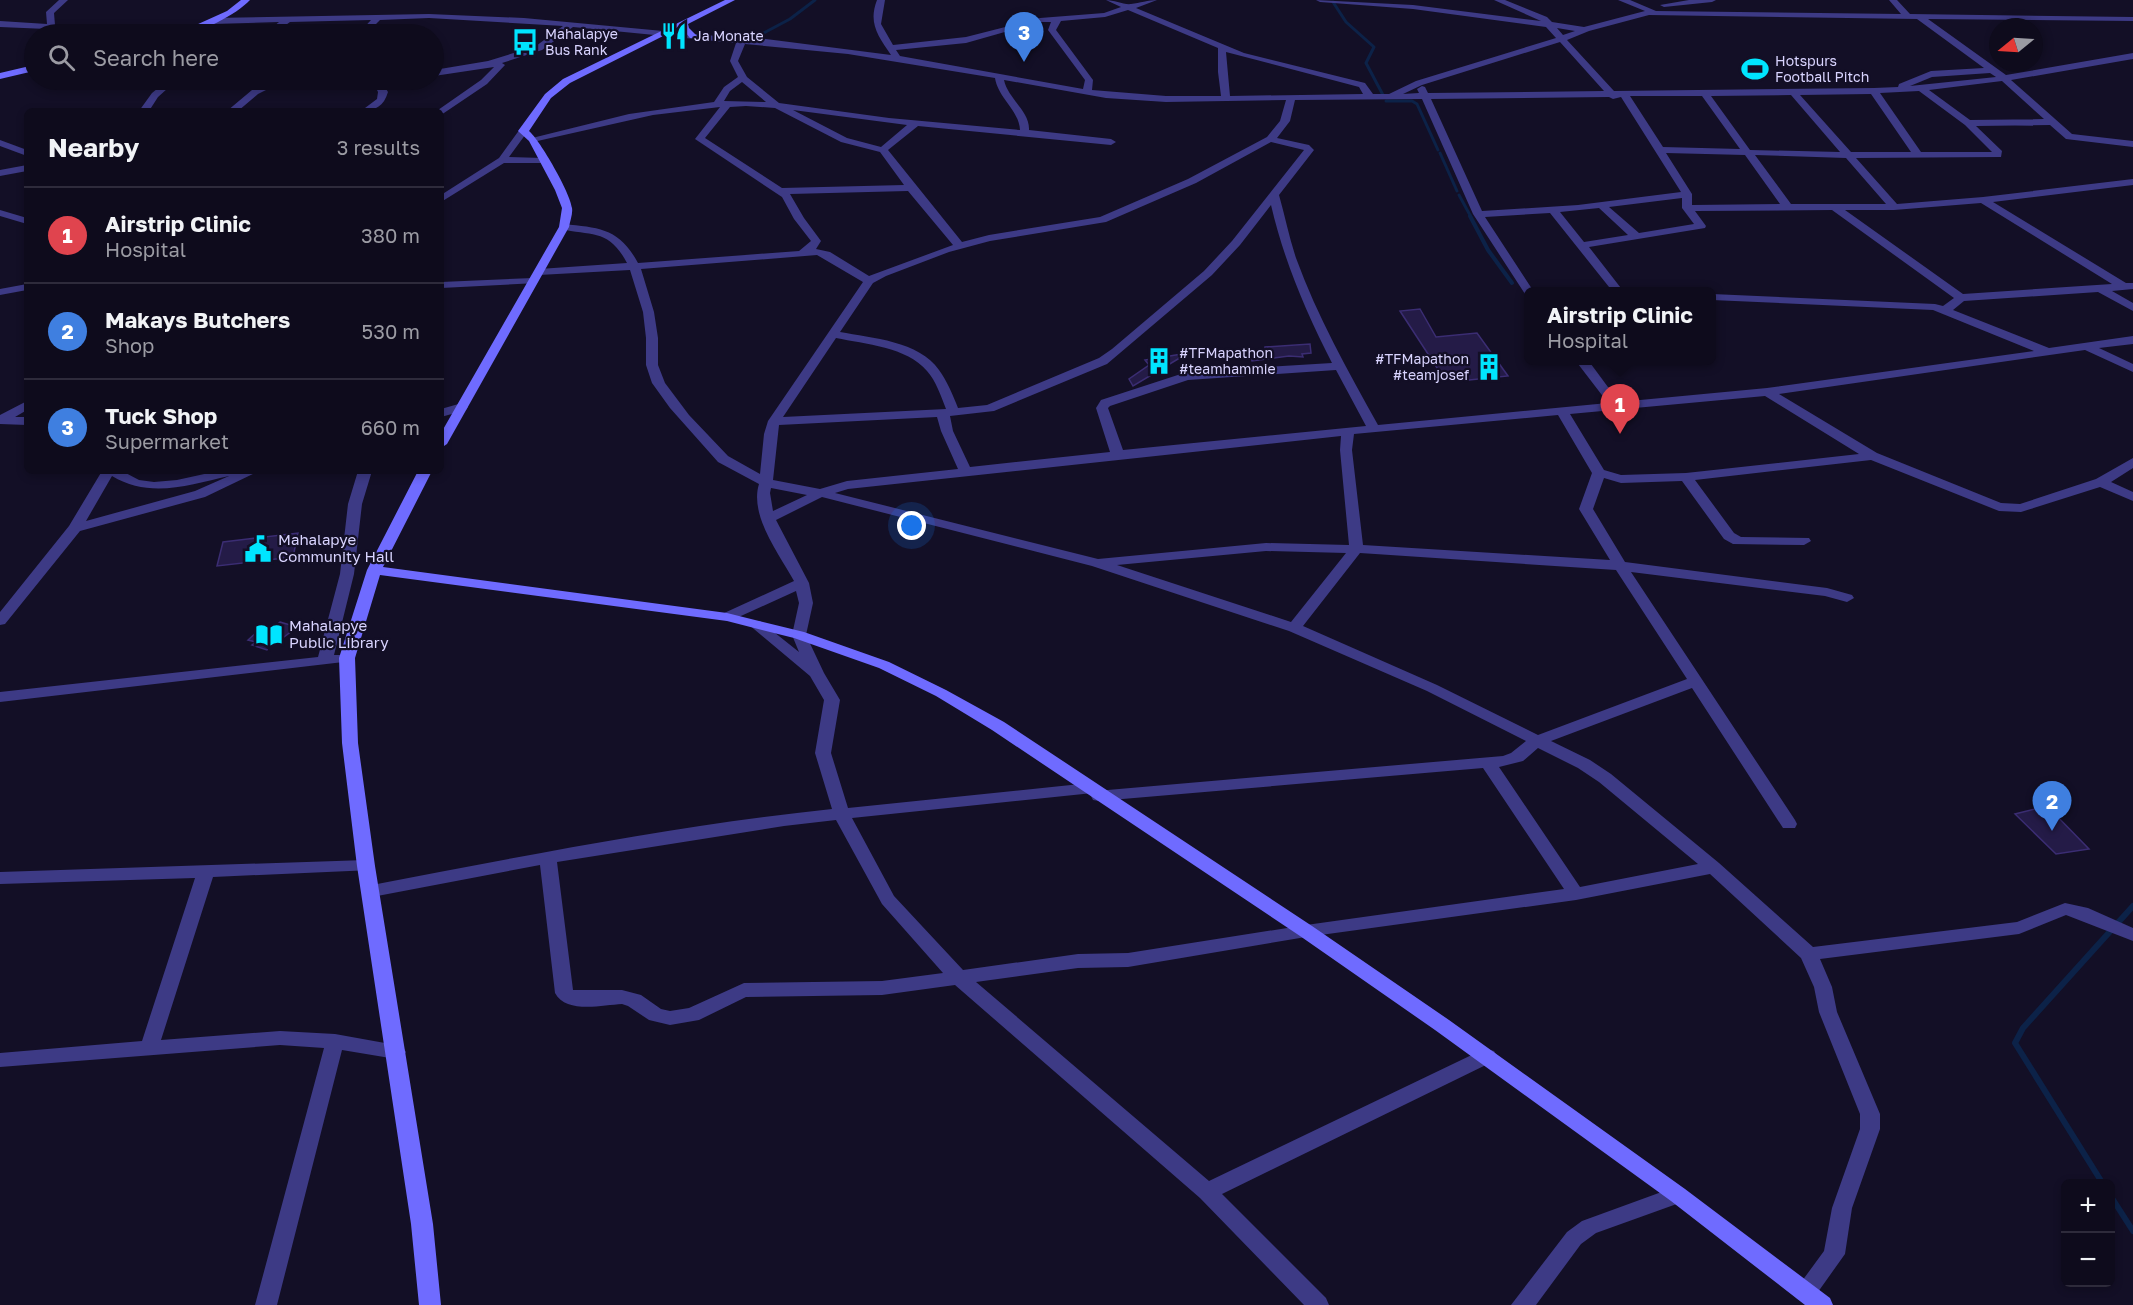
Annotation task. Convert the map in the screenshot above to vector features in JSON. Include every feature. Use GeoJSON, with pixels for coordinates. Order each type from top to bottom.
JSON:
{"type":"FeatureCollection","features":[{"type":"Feature","properties":{"kind":"main road"},"geometry":{"type":"LineString","coordinates":[[215,19],[237,0]]}},
{"type":"Feature","properties":{"kind":"main road"},"geometry":{"type":"LineString","coordinates":[[204,24],[230,13],[246,0]]}},
{"type":"Feature","properties":{"kind":"main road"},"geometry":{"type":"LineString","coordinates":[[444,439],[564,227],[567,208],[533,139],[523,131],[531,125],[534,114],[554,90],[588,70],[731,0]]}},
{"type":"Feature","properties":{"kind":"main road"},"geometry":{"type":"LineString","coordinates":[[684,23],[684,29],[693,36]]}},
{"type":"Feature","properties":{"kind":"main road"},"geometry":{"type":"LineString","coordinates":[[0,76],[24,70]]}},
{"type":"Feature","properties":{"kind":"main road"},"geometry":{"type":"LineString","coordinates":[[423,474],[374,570],[347,658],[350,743],[366,866],[372,891],[422,1224],[430,1305]]}},
{"type":"Feature","properties":{"kind":"main road"},"geometry":{"type":"LineString","coordinates":[[374,570],[727,617],[799,635],[884,665],[942,693],[998,726],[1306,931],[1487,1056],[1678,1195],[1822,1305]]}},
{"type":"Feature","properties":{"kind":"street"},"geometry":{"type":"LineString","coordinates":[[52,24],[51,12],[64,0]]}},
{"type":"Feature","properties":{"kind":"street"},"geometry":{"type":"LineString","coordinates":[[881,0],[876,26],[897,58]]}},
{"type":"Feature","properties":{"kind":"street"},"geometry":{"type":"LineString","coordinates":[[1110,0],[1249,57],[1355,82],[1366,88],[1370,98]]}},
{"type":"Feature","properties":{"kind":"street"},"geometry":{"type":"LineString","coordinates":[[891,48],[966,40],[1027,22],[1106,15],[1153,0]]}},
{"type":"Feature","properties":{"kind":"street"},"geometry":{"type":"LineString","coordinates":[[1320,0],[1386,3],[1586,29]]}},
{"type":"Feature","properties":{"kind":"street"},"geometry":{"type":"LineString","coordinates":[[1498,0],[1544,19],[1552,25],[1613,96]]}},
{"type":"Feature","properties":{"kind":"street"},"geometry":{"type":"LineString","coordinates":[[1622,0],[1653,8],[1920,17],[2133,19]]}},
{"type":"Feature","properties":{"kind":"street"},"geometry":{"type":"LineString","coordinates":[[1389,97],[1419,83],[1653,8],[1712,0]]}},
{"type":"Feature","properties":{"kind":"street"},"geometry":{"type":"LineString","coordinates":[[1893,0],[1908,16]]}},
{"type":"Feature","properties":{"kind":"street"},"geometry":{"type":"LineString","coordinates":[[371,24],[378,17]]}},
{"type":"Feature","properties":{"kind":"street"},"geometry":{"type":"LineString","coordinates":[[215,19],[474,17],[572,24],[742,39],[897,58],[1087,92],[1166,99],[1625,96],[1922,89],[2006,80],[2133,56]]}},
{"type":"Feature","properties":{"kind":"street"},"geometry":{"type":"LineString","coordinates":[[1920,17],[1989,67]]}},
{"type":"Feature","properties":{"kind":"street"},"geometry":{"type":"LineString","coordinates":[[1059,18],[1052,30],[1089,80],[1087,92]]}},
{"type":"Feature","properties":{"kind":"street"},"geometry":{"type":"LineString","coordinates":[[281,24],[288,19]]}},
{"type":"Feature","properties":{"kind":"street"},"geometry":{"type":"LineString","coordinates":[[0,24],[24,27]]}},
{"type":"Feature","properties":{"kind":"street"},"geometry":{"type":"LineString","coordinates":[[444,71],[513,58],[539,48],[572,24]]}},
{"type":"Feature","properties":{"kind":"street"},"geometry":{"type":"LineString","coordinates":[[742,39],[734,61],[743,78],[776,105],[837,137],[882,150],[959,245]]}},
{"type":"Feature","properties":{"kind":"street"},"geometry":{"type":"LineString","coordinates":[[1222,47],[1222,72],[1226,99]]}},
{"type":"Feature","properties":{"kind":"street"},"geometry":{"type":"LineString","coordinates":[[444,110],[484,82],[501,65],[488,64]]}},
{"type":"Feature","properties":{"kind":"street"},"geometry":{"type":"LineString","coordinates":[[1888,90],[1915,83],[1931,74],[1989,70]]}},
{"type":"Feature","properties":{"kind":"street"},"geometry":{"type":"LineString","coordinates":[[1996,72],[2072,139],[2133,144]]}},
{"type":"Feature","properties":{"kind":"street"},"geometry":{"type":"LineString","coordinates":[[999,77],[999,87],[1024,120],[1026,127],[1024,132]]}},
{"type":"Feature","properties":{"kind":"street"},"geometry":{"type":"LineString","coordinates":[[723,104],[719,99],[731,85],[743,78]]}},
{"type":"Feature","properties":{"kind":"street"},"geometry":{"type":"LineString","coordinates":[[1419,83],[1478,214],[1526,287]]}},
{"type":"Feature","properties":{"kind":"street"},"geometry":{"type":"LineString","coordinates":[[1659,150],[1846,155],[1998,155],[1999,153],[1968,123],[1922,89]]}},
{"type":"Feature","properties":{"kind":"street"},"geometry":{"type":"LineString","coordinates":[[146,108],[154,95],[160,90]]}},
{"type":"Feature","properties":{"kind":"street"},"geometry":{"type":"LineString","coordinates":[[236,108],[257,90]]}},
{"type":"Feature","properties":{"kind":"street"},"geometry":{"type":"LineString","coordinates":[[370,108],[381,99],[381,90]]}},
{"type":"Feature","properties":{"kind":"street"},"geometry":{"type":"LineString","coordinates":[[1874,91],[1919,156]]}},
{"type":"Feature","properties":{"kind":"street"},"geometry":{"type":"LineString","coordinates":[[1794,93],[1894,207]]}},
{"type":"Feature","properties":{"kind":"street"},"geometry":{"type":"LineString","coordinates":[[1705,94],[1789,209]]}},
{"type":"Feature","properties":{"kind":"street"},"geometry":{"type":"LineString","coordinates":[[1584,245],[1701,226],[1687,208],[1687,194],[1625,96]]}},
{"type":"Feature","properties":{"kind":"street"},"geometry":{"type":"LineString","coordinates":[[1291,98],[1287,120],[1270,139],[1192,181],[1102,220],[1003,235],[959,245],[869,281],[774,421],[770,434],[766,483],[763,493],[768,519],[802,583],[806,603],[799,635],[816,674],[832,700],[823,753],[842,815],[884,893],[958,977],[1207,1192],[1318,1305]]}},
{"type":"Feature","properties":{"kind":"street"},"geometry":{"type":"LineString","coordinates":[[723,104],[700,139],[782,191],[816,241],[813,246],[803,252]]}},
{"type":"Feature","properties":{"kind":"street"},"geometry":{"type":"LineString","coordinates":[[533,139],[636,115],[723,104],[776,105],[916,123],[1111,142]]}},
{"type":"Feature","properties":{"kind":"street"},"geometry":{"type":"LineString","coordinates":[[1968,123],[2053,122]]}},
{"type":"Feature","properties":{"kind":"street"},"geometry":{"type":"LineString","coordinates":[[882,150],[916,123]]}},
{"type":"Feature","properties":{"kind":"street"},"geometry":{"type":"LineString","coordinates":[[444,197],[502,160],[523,131]]}},
{"type":"Feature","properties":{"kind":"street"},"geometry":{"type":"LineString","coordinates":[[774,421],[948,413],[990,408],[1103,362],[1208,273],[1236,243],[1309,150],[1306,147],[1270,139]]}},
{"type":"Feature","properties":{"kind":"street"},"geometry":{"type":"LineString","coordinates":[[0,143],[24,152]]}},
{"type":"Feature","properties":{"kind":"street"},"geometry":{"type":"LineString","coordinates":[[502,160],[543,160]]}},
{"type":"Feature","properties":{"kind":"street"},"geometry":{"type":"LineString","coordinates":[[0,173],[24,169]]}},
{"type":"Feature","properties":{"kind":"street"},"geometry":{"type":"LineString","coordinates":[[1687,208],[1894,207],[1983,200],[2133,182]]}},
{"type":"Feature","properties":{"kind":"street"},"geometry":{"type":"LineString","coordinates":[[782,191],[911,188]]}},
{"type":"Feature","properties":{"kind":"street"},"geometry":{"type":"LineString","coordinates":[[1478,214],[1602,206],[1687,194]]}},
{"type":"Feature","properties":{"kind":"street"},"geometry":{"type":"LineString","coordinates":[[1274,196],[1281,231],[1293,267],[1340,366],[1375,430]]}},
{"type":"Feature","properties":{"kind":"street"},"geometry":{"type":"LineString","coordinates":[[1983,200],[2129,286]]}},
{"type":"Feature","properties":{"kind":"street"},"geometry":{"type":"LineString","coordinates":[[1602,206],[1637,237]]}},
{"type":"Feature","properties":{"kind":"street"},"geometry":{"type":"LineString","coordinates":[[1836,208],[1961,298]]}},
{"type":"Feature","properties":{"kind":"street"},"geometry":{"type":"LineString","coordinates":[[1553,210],[1584,245],[1616,287]]}},
{"type":"Feature","properties":{"kind":"street"},"geometry":{"type":"LineString","coordinates":[[0,213],[24,220]]}},
{"type":"Feature","properties":{"kind":"street"},"geometry":{"type":"LineString","coordinates":[[564,227],[587,229],[609,235],[632,258],[652,335],[650,361],[654,375],[663,390],[723,459],[766,483],[820,493],[1097,562],[1294,628],[1432,688],[1584,764],[1605,778],[1713,867],[1809,954],[1823,987],[1828,1012],[1870,1114],[1870,1129],[1842,1208],[1834,1254],[1806,1292]]}},
{"type":"Feature","properties":{"kind":"street"},"geometry":{"type":"LineString","coordinates":[[444,285],[635,266],[750,259],[803,252],[826,254],[869,281]]}},
{"type":"Feature","properties":{"kind":"street"},"geometry":{"type":"LineString","coordinates":[[1946,310],[1961,298],[2129,286]]}},
{"type":"Feature","properties":{"kind":"street"},"geometry":{"type":"LineString","coordinates":[[0,292],[24,288]]}},
{"type":"Feature","properties":{"kind":"street"},"geometry":{"type":"LineString","coordinates":[[2101,288],[2133,308]]}},
{"type":"Feature","properties":{"kind":"street"},"geometry":{"type":"LineString","coordinates":[[1716,297],[1924,306],[1946,310],[2050,353]]}},
{"type":"Feature","properties":{"kind":"street"},"geometry":{"type":"LineString","coordinates":[[835,334],[908,352],[921,359],[934,371],[948,413],[947,431],[966,471]]}},
{"type":"Feature","properties":{"kind":"street"},"geometry":{"type":"LineString","coordinates":[[768,519],[820,493],[848,485],[1118,454],[1767,392],[2133,340]]}},
{"type":"Feature","properties":{"kind":"street"},"geometry":{"type":"LineString","coordinates":[[2086,347],[2133,368]]}},
{"type":"Feature","properties":{"kind":"street"},"geometry":{"type":"LineString","coordinates":[[1585,365],[1616,406]]}},
{"type":"Feature","properties":{"kind":"street"},"geometry":{"type":"LineString","coordinates":[[1118,454],[1102,408],[1105,403],[1187,376],[1340,366]]}},
{"type":"Feature","properties":{"kind":"street"},"geometry":{"type":"LineString","coordinates":[[1767,392],[1872,456],[1999,507],[2021,508],[2101,482],[2133,462]]}},
{"type":"Feature","properties":{"kind":"street"},"geometry":{"type":"LineString","coordinates":[[24,407],[0,420],[24,421]]}},
{"type":"Feature","properties":{"kind":"street"},"geometry":{"type":"LineString","coordinates":[[444,412],[462,407]]}},
{"type":"Feature","properties":{"kind":"street"},"geometry":{"type":"LineString","coordinates":[[1563,413],[1599,473],[1622,479],[1686,477],[1872,456]]}},
{"type":"Feature","properties":{"kind":"street"},"geometry":{"type":"LineString","coordinates":[[1294,628],[1356,549],[1346,450],[1348,432]]}},
{"type":"Feature","properties":{"kind":"street"},"geometry":{"type":"LineString","coordinates":[[1599,473],[1586,509],[1789,824]]}},
{"type":"Feature","properties":{"kind":"street"},"geometry":{"type":"LineString","coordinates":[[0,621],[75,528],[109,474]]}},
{"type":"Feature","properties":{"kind":"street"},"geometry":{"type":"LineString","coordinates":[[118,474],[142,485],[183,481],[219,474]]}},
{"type":"Feature","properties":{"kind":"street"},"geometry":{"type":"LineString","coordinates":[[75,528],[200,494],[245,474]]}},
{"type":"Feature","properties":{"kind":"street"},"geometry":{"type":"LineString","coordinates":[[325,661],[349,565],[356,492],[364,474]]}},
{"type":"Feature","properties":{"kind":"street"},"geometry":{"type":"LineString","coordinates":[[1686,477],[1729,536],[1738,541],[1804,541]]}},
{"type":"Feature","properties":{"kind":"street"},"geometry":{"type":"LineString","coordinates":[[2101,482],[2133,497]]}},
{"type":"Feature","properties":{"kind":"street"},"geometry":{"type":"LineString","coordinates":[[1097,562],[1266,548],[1356,549],[1620,565],[1827,592],[1847,598]]}},
{"type":"Feature","properties":{"kind":"street"},"geometry":{"type":"LineString","coordinates":[[727,617],[802,583]]}},
{"type":"Feature","properties":{"kind":"street"},"geometry":{"type":"LineString","coordinates":[[755,624],[816,674]]}},
{"type":"Feature","properties":{"kind":"street"},"geometry":{"type":"LineString","coordinates":[[0,697],[347,658]]}},
{"type":"Feature","properties":{"kind":"street"},"geometry":{"type":"LineString","coordinates":[[372,891],[549,858],[784,820],[1095,792],[1489,764],[1517,757],[1536,741],[1696,681]]}},
{"type":"Feature","properties":{"kind":"street"},"geometry":{"type":"LineString","coordinates":[[1489,764],[1576,894]]}},
{"type":"Feature","properties":{"kind":"street"},"geometry":{"type":"LineString","coordinates":[[549,858],[564,993],[568,998],[576,999],[622,997],[634,1000],[656,1015],[670,1018],[692,1015],[744,990],[882,988],[1091,959],[1128,960],[1306,931],[1576,894],[1713,867]]}},
{"type":"Feature","properties":{"kind":"street"},"geometry":{"type":"LineString","coordinates":[[0,878],[366,866]]}},
{"type":"Feature","properties":{"kind":"street"},"geometry":{"type":"LineString","coordinates":[[148,1048],[206,872]]}},
{"type":"Feature","properties":{"kind":"street"},"geometry":{"type":"LineString","coordinates":[[1809,954],[2019,928],[2065,909],[2073,910],[2116,930],[2133,935]]}},
{"type":"Feature","properties":{"kind":"street"},"geometry":{"type":"LineString","coordinates":[[0,1060],[280,1038],[335,1041],[396,1052]]}},
{"type":"Feature","properties":{"kind":"street"},"geometry":{"type":"LineString","coordinates":[[266,1305],[335,1041]]}},
{"type":"Feature","properties":{"kind":"street"},"geometry":{"type":"LineString","coordinates":[[1207,1192],[1487,1056]]}},
{"type":"Feature","properties":{"kind":"street"},"geometry":{"type":"LineString","coordinates":[[1522,1305],[1536,1290],[1574,1238],[1589,1227],[1678,1195]]}},
{"type":"Feature","properties":{"kind":"building"},"geometry":{"type":"Polygon","coordinates":[[[1420,309],[1436,337],[1477,333],[1508,376],[1469,380],[1443,377],[1400,311],[1420,309]]]}},
{"type":"Feature","properties":{"kind":"building"},"geometry":{"type":"Polygon","coordinates":[[[1310,344],[1311,353],[1302,354],[1303,357],[1289,356],[1252,361],[1250,353],[1265,350],[1265,347],[1310,344]]]}},
{"type":"Feature","properties":{"kind":"building"},"geometry":{"type":"Polygon","coordinates":[[[1188,353],[1133,386],[1129,379],[1149,365],[1145,360],[1188,353]]]}},
{"type":"Feature","properties":{"kind":"building","name":"Mahalapye Community Hall"},"geometry":{"type":"Polygon","coordinates":[[[298,533],[293,557],[217,566],[223,542],[298,533]]]}},
{"type":"Feature","properties":{"kind":"building","name":"Mahalapye Public Library"},"geometry":{"type":"Polygon","coordinates":[[[280,622],[297,627],[267,650],[252,645],[256,642],[248,640],[259,630],[266,633],[280,622]]]}},
{"type":"Feature","properties":{"kind":"building"},"geometry":{"type":"Polygon","coordinates":[[[2047,806],[2089,849],[2056,854],[2015,814],[2047,806]]]}},
{"type":"Feature","properties":{"kind":"waterway"},"geometry":{"type":"LineString","coordinates":[[756,37],[790,19],[815,0]]}},
{"type":"Feature","properties":{"kind":"waterway"},"geometry":{"type":"LineString","coordinates":[[1333,2],[1346,22],[1374,47],[1366,63],[1383,95]]}},
{"type":"Feature","properties":{"kind":"waterway"},"geometry":{"type":"LineString","coordinates":[[1386,101],[1412,101],[1417,104],[1438,150]]}},
{"type":"Feature","properties":{"kind":"waterway"},"geometry":{"type":"LineString","coordinates":[[1440,153],[1457,191]]}},
{"type":"Feature","properties":{"kind":"waterway"},"geometry":{"type":"LineString","coordinates":[[1459,195],[1471,217]]}},
{"type":"Feature","properties":{"kind":"waterway"},"geometry":{"type":"LineString","coordinates":[[1470,216],[1488,250],[1512,283]]}},
{"type":"Feature","properties":{"kind":"waterway"},"geometry":{"type":"LineString","coordinates":[[2100,1179],[2015,1043],[2023,1028],[2133,906]]}},
{"type":"Feature","properties":{"kind":"waterway"},"geometry":{"type":"LineString","coordinates":[[2115,1203],[2133,1231]]}},
{"type":"Feature","properties":{"kind":"place","name":"Ja Monate"},"geometry":{"type":"Point","coordinates":[674,36]}},
{"type":"Feature","properties":{"kind":"place","name":"Mahalapye Bus Rank"},"geometry":{"type":"Point","coordinates":[525,42]}},
{"type":"Feature","properties":{"kind":"place","name":"Tuck Shop"},"geometry":{"type":"Point","coordinates":[1024,62]}},
{"type":"Feature","properties":{"kind":"place","name":"Hotspurs Football Pitch"},"geometry":{"type":"Point","coordinates":[1755,69]}},
{"type":"Feature","properties":{"kind":"place","name":"#TFMapathon #teamhammie"},"geometry":{"type":"Point","coordinates":[1159,361]}},
{"type":"Feature","properties":{"kind":"place","name":"#TFMapathon #teamjosef"},"geometry":{"type":"Point","coordinates":[1489,367]}},
{"type":"Feature","properties":{"kind":"place","name":"Airstrip Clinic"},"geometry":{"type":"Point","coordinates":[1620,434]}},
{"type":"Feature","properties":{"kind":"place","name":"Mahalapye Community Hall"},"geometry":{"type":"Point","coordinates":[258,549]}},
{"type":"Feature","properties":{"kind":"place","name":"Mahalapye Public Library"},"geometry":{"type":"Point","coordinates":[269,635]}},
{"type":"Feature","properties":{"kind":"place","name":"Makays Butchers"},"geometry":{"type":"Point","coordinates":[2052,831]}}]}
